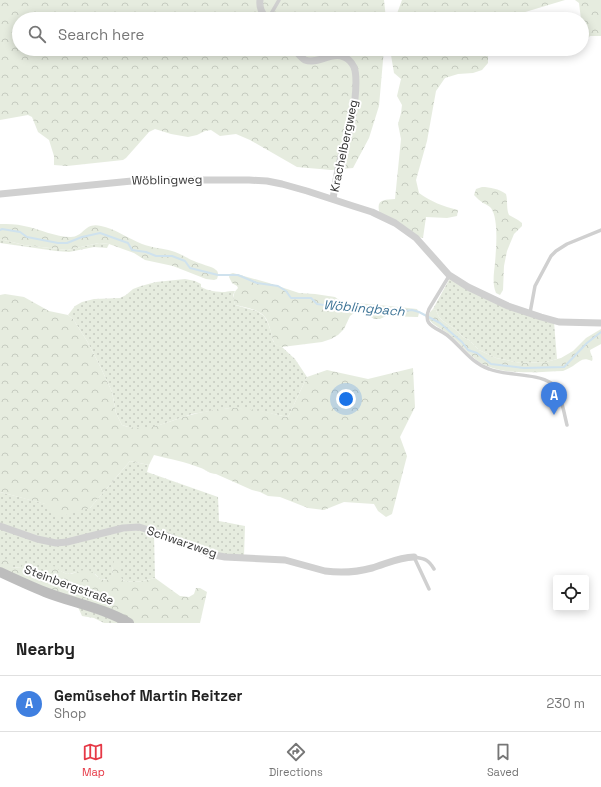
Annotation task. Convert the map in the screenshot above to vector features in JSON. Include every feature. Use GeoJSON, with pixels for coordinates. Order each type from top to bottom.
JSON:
{"type":"FeatureCollection","features":[{"type":"Feature","properties":{"kind":"street"},"geometry":{"type":"LineString","coordinates":[[260,0],[260,7],[262,12]]}},
{"type":"Feature","properties":{"kind":"street","name":"Krachelbergweg"},"geometry":{"type":"LineString","coordinates":[[301,56],[305,60],[313,61],[332,56]]}},
{"type":"Feature","properties":{"kind":"street","name":"Krachelbergweg"},"geometry":{"type":"LineString","coordinates":[[333,199],[340,159],[352,120],[356,76],[351,61],[343,56]]}},
{"type":"Feature","properties":{"kind":"street","name":"Wöblingweg"},"geometry":{"type":"LineString","coordinates":[[0,194],[142,180],[249,180],[282,184],[372,212],[395,223],[416,238],[450,275],[474,290],[508,306],[559,322],[601,323]]}},
{"type":"Feature","properties":{"kind":"street","name":"Schwarzweg"},"geometry":{"type":"LineString","coordinates":[[0,526],[37,539],[56,543],[67,542],[123,528],[139,527],[165,535],[217,556],[286,560],[331,572],[364,570],[403,558],[414,557]]}},
{"type":"Feature","properties":{"kind":"street","name":"Steinbergstraße"},"geometry":{"type":"LineString","coordinates":[[0,572],[45,592],[104,611],[129,623]]}},
{"type":"Feature","properties":{"kind":"lane"},"geometry":{"type":"LineString","coordinates":[[272,12],[279,0]]}},
{"type":"Feature","properties":{"kind":"lane"},"geometry":{"type":"LineString","coordinates":[[530,314],[536,286],[551,256],[567,244],[601,230]]}},
{"type":"Feature","properties":{"kind":"lane"},"geometry":{"type":"LineString","coordinates":[[450,275],[427,314],[426,319],[431,325],[445,334],[472,359],[482,366],[498,372],[542,379],[552,384],[558,393],[567,425]]}},
{"type":"Feature","properties":{"kind":"lane"},"geometry":{"type":"LineString","coordinates":[[414,557],[430,562],[434,569]]}},
{"type":"Feature","properties":{"kind":"lane"},"geometry":{"type":"LineString","coordinates":[[414,557],[429,589]]}},
{"type":"Feature","properties":{"kind":"green space"},"geometry":{"type":"Polygon","coordinates":[[[0,0],[384,0],[385,12],[12,12],[12,56],[383,56],[379,106],[369,138],[353,168],[331,170],[297,167],[250,140],[236,134],[220,136],[211,130],[188,137],[155,129],[149,132],[123,160],[67,166],[54,165],[54,156],[49,140],[38,132],[32,117],[28,115],[0,120],[0,0]]]}},
{"type":"Feature","properties":{"kind":"green space"},"geometry":{"type":"Polygon","coordinates":[[[402,0],[565,0],[525,12],[398,12],[402,0]]]}},
{"type":"Feature","properties":{"kind":"green space"},"geometry":{"type":"Polygon","coordinates":[[[575,0],[601,0],[601,36],[589,37],[589,12],[580,12],[579,3],[575,0]]]}},
{"type":"Feature","properties":{"kind":"green space"},"geometry":{"type":"Polygon","coordinates":[[[391,56],[488,56],[488,63],[482,70],[445,78],[436,91],[427,141],[416,180],[419,193],[437,203],[458,210],[457,216],[447,218],[426,217],[423,238],[417,237],[380,214],[379,209],[379,205],[382,201],[395,199],[401,139],[398,124],[402,105],[397,96],[401,79],[394,73],[391,56]]]}},
{"type":"Feature","properties":{"kind":"green space"},"geometry":{"type":"Polygon","coordinates":[[[488,187],[506,194],[509,215],[522,223],[522,226],[514,234],[507,251],[504,266],[503,290],[500,295],[496,293],[494,282],[496,227],[494,213],[490,207],[474,195],[476,189],[488,187]]]}},
{"type":"Feature","properties":{"kind":"green space"},"geometry":{"type":"Polygon","coordinates":[[[0,224],[21,225],[65,237],[79,235],[87,228],[95,225],[106,227],[142,244],[175,252],[196,262],[212,267],[217,271],[218,277],[214,280],[206,279],[173,266],[145,260],[134,253],[109,244],[99,243],[67,250],[24,245],[0,239],[0,224]]]}},
{"type":"Feature","properties":{"kind":"green space"},"geometry":{"type":"Polygon","coordinates":[[[0,239],[24,245],[67,250],[99,243],[109,244],[107,248],[94,247],[69,252],[0,243],[0,239]]]}},
{"type":"Feature","properties":{"kind":"green space"},"geometry":{"type":"Polygon","coordinates":[[[233,273],[299,293],[335,297],[343,303],[417,309],[419,313],[418,317],[386,316],[380,319],[375,319],[361,313],[354,313],[350,316],[344,329],[331,339],[322,342],[281,347],[274,343],[268,323],[264,316],[251,309],[235,305],[234,296],[238,288],[232,283],[229,277],[230,274],[233,273]]]}},
{"type":"Feature","properties":{"kind":"green space"},"geometry":{"type":"Polygon","coordinates":[[[450,278],[554,322],[557,359],[546,362],[521,363],[496,358],[479,350],[469,340],[443,321],[439,317],[436,310],[433,309],[450,278]]]}},
{"type":"Feature","properties":{"kind":"green space"},"geometry":{"type":"Polygon","coordinates":[[[185,279],[195,281],[201,284],[201,287],[210,290],[222,292],[235,291],[233,295],[235,305],[257,311],[264,316],[268,323],[273,341],[295,359],[307,377],[288,417],[259,411],[230,408],[192,414],[151,428],[132,428],[122,425],[116,413],[112,392],[100,366],[87,341],[73,319],[68,315],[75,306],[82,302],[94,299],[120,298],[133,289],[141,286],[156,282],[185,279]]]}},
{"type":"Feature","properties":{"kind":"green space"},"geometry":{"type":"Polygon","coordinates":[[[5,294],[24,297],[49,311],[68,315],[73,319],[100,366],[112,392],[116,413],[122,425],[131,427],[140,428],[157,426],[194,414],[230,408],[252,409],[288,417],[307,377],[327,370],[368,379],[413,368],[415,407],[400,437],[407,456],[392,514],[386,517],[378,511],[374,504],[344,502],[324,510],[308,508],[280,497],[268,496],[195,466],[154,455],[149,465],[130,461],[90,508],[59,517],[45,504],[0,492],[0,295],[5,294]]]}},
{"type":"Feature","properties":{"kind":"green space"},"geometry":{"type":"Polygon","coordinates":[[[433,309],[436,310],[439,317],[443,321],[469,340],[479,350],[496,358],[521,363],[546,362],[561,358],[573,351],[586,338],[601,329],[601,344],[590,350],[593,358],[592,361],[586,359],[582,360],[563,371],[520,372],[498,369],[479,362],[450,335],[433,323],[428,318],[433,309]]]}},
{"type":"Feature","properties":{"kind":"green space"},"geometry":{"type":"Polygon","coordinates":[[[130,461],[149,465],[147,472],[218,497],[219,521],[245,526],[244,556],[217,554],[139,526],[56,542],[0,524],[0,492],[46,504],[90,508],[130,461]]]}},
{"type":"Feature","properties":{"kind":"green space"},"geometry":{"type":"Polygon","coordinates":[[[0,528],[48,544],[114,532],[139,530],[154,534],[155,578],[135,582],[122,580],[113,566],[112,577],[107,580],[100,579],[94,573],[83,571],[67,574],[60,571],[45,580],[27,574],[22,568],[11,567],[4,560],[0,560],[0,528]]]}},
{"type":"Feature","properties":{"kind":"green space"},"geometry":{"type":"Polygon","coordinates":[[[8,558],[13,561],[11,567],[21,568],[23,564],[27,565],[27,574],[45,580],[47,570],[54,566],[60,571],[70,574],[82,570],[91,571],[103,580],[107,580],[112,576],[114,561],[118,561],[122,580],[135,582],[155,578],[180,596],[189,597],[194,594],[196,588],[200,588],[207,592],[200,623],[134,623],[0,569],[0,560],[8,558]]]}},
{"type":"Feature","properties":{"kind":"green space"},"geometry":{"type":"Polygon","coordinates":[[[78,607],[123,623],[104,623],[94,618],[82,616],[78,607]]]}},
{"type":"Feature","properties":{"kind":"waterway","name":"Wöblingbach"},"geometry":{"type":"LineString","coordinates":[[0,230],[20,232],[27,237],[58,243],[67,243],[82,237],[100,233],[128,243],[132,250],[146,252],[156,256],[172,256],[185,261],[190,268],[218,275],[238,275],[257,283],[278,286],[286,291],[291,298],[311,298],[317,304],[372,312],[412,310],[440,323],[462,342],[468,350],[477,353],[491,364],[524,368],[564,367],[587,343],[601,332]]}},
{"type":"Feature","properties":{"kind":"place","name":"Gemüsehof Martin Reitzer"},"geometry":{"type":"Point","coordinates":[554,415]}}]}
